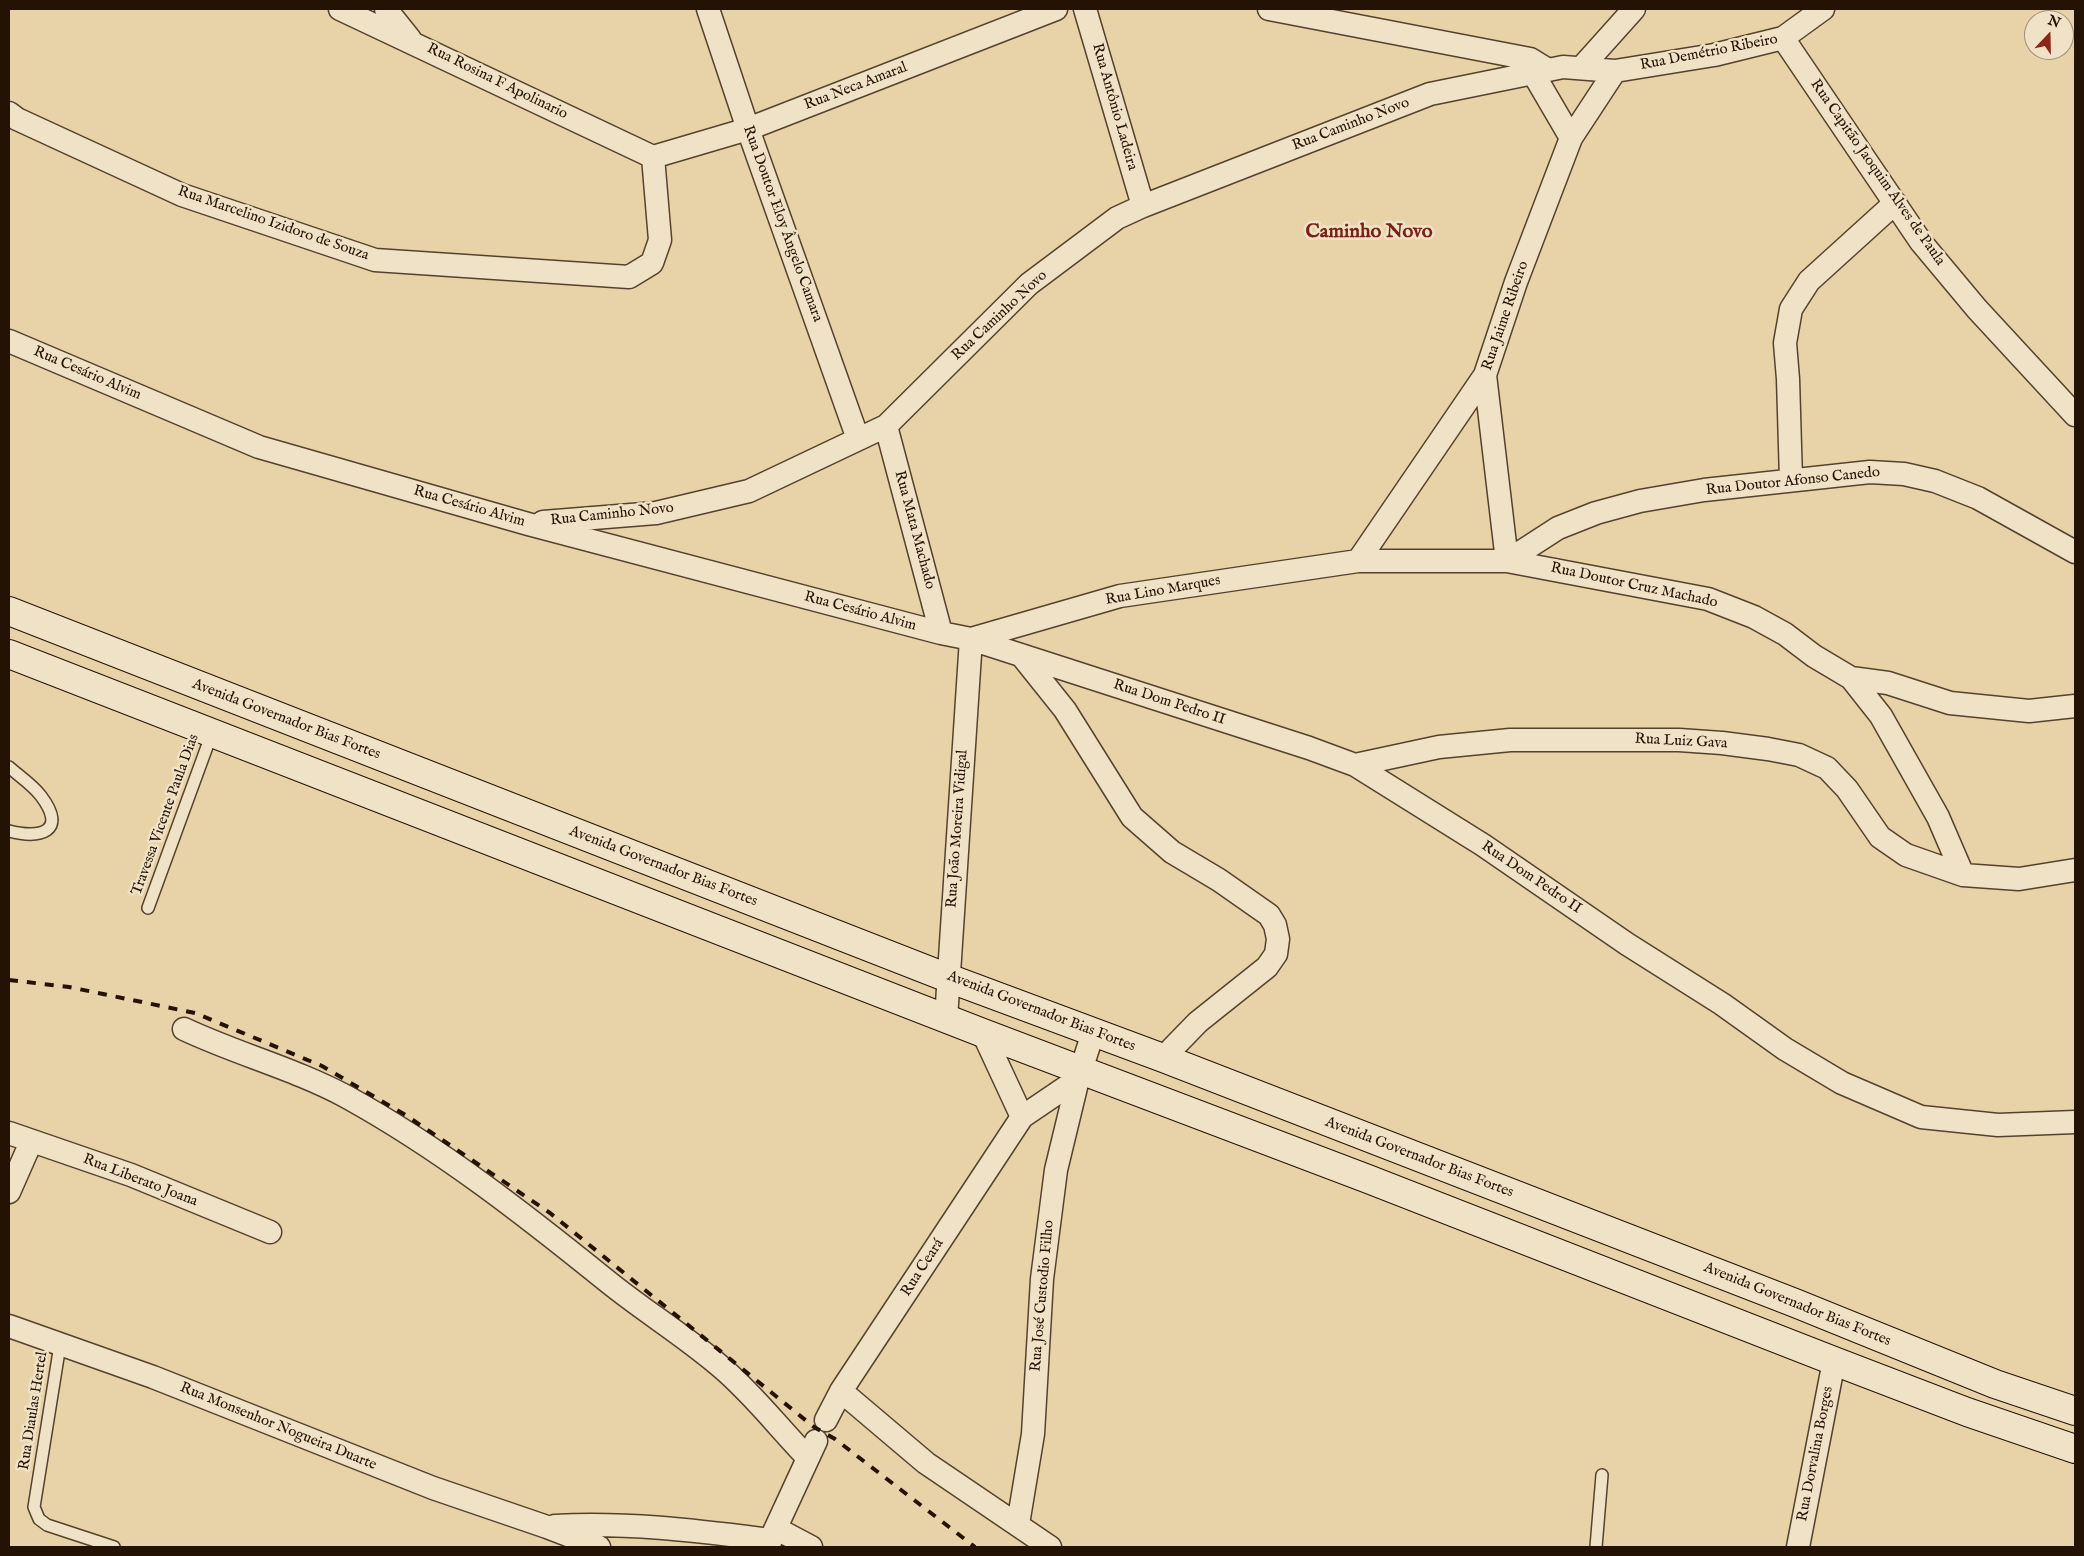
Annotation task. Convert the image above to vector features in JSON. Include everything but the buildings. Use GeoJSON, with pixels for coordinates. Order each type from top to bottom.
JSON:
{"type":"FeatureCollection","features":[{"type":"Feature","properties":{"kind":"main road","name":"Avenida Governador Bias Fortes"},"geometry":{"type":"LineString","coordinates":[[9,611],[948,978],[1163,1058],[1795,1303],[1995,1384],[2075,1411]]}},
{"type":"Feature","properties":{"kind":"main road"},"geometry":{"type":"LineString","coordinates":[[9,654],[946,1019],[1080,1075],[1368,1179],[1967,1412],[2075,1449]]}},
{"type":"Feature","properties":{"kind":"main road"},"geometry":{"type":"LineString","coordinates":[[221,737],[243,704]]}},
{"type":"Feature","properties":{"kind":"main road"},"geometry":{"type":"LineString","coordinates":[[513,851],[526,814]]}},
{"type":"Feature","properties":{"kind":"main road"},"geometry":{"type":"LineString","coordinates":[[1368,1179],[1381,1143]]}},
{"type":"Feature","properties":{"kind":"main road"},"geometry":{"type":"LineString","coordinates":[[1785,1341],[1795,1303]]}},
{"type":"Feature","properties":{"kind":"street","name":"Rua Rosina F Apolinario"},"geometry":{"type":"LineString","coordinates":[[340,9],[653,157]]}},
{"type":"Feature","properties":{"kind":"street"},"geometry":{"type":"LineString","coordinates":[[386,9],[412,42]]}},
{"type":"Feature","properties":{"kind":"street","name":"Rua Doutor Eloy Ângelo Camara"},"geometry":{"type":"LineString","coordinates":[[708,9],[748,129],[858,439]]}},
{"type":"Feature","properties":{"kind":"street","name":"Rua Neca Amaral"},"geometry":{"type":"LineString","coordinates":[[653,157],[748,129],[1056,9]]}},
{"type":"Feature","properties":{"kind":"street","name":"Rua Antônio Ladeira"},"geometry":{"type":"LineString","coordinates":[[1085,9],[1143,206]]}},
{"type":"Feature","properties":{"kind":"street"},"geometry":{"type":"LineString","coordinates":[[1269,9],[1312,13],[1530,59],[1541,72],[1571,138]]}},
{"type":"Feature","properties":{"kind":"street"},"geometry":{"type":"LineString","coordinates":[[1582,67],[1634,9]]}},
{"type":"Feature","properties":{"kind":"street","name":"Rua Demétrio Ribeiro"},"geometry":{"type":"LineString","coordinates":[[1582,67],[1615,71],[1714,55],[1783,38],[1822,9]]}},
{"type":"Feature","properties":{"kind":"street","name":"Rua Capitão Jaoquim Alves de Paula"},"geometry":{"type":"LineString","coordinates":[[1783,38],[1921,242],[1977,309],[2075,415]]}},
{"type":"Feature","properties":{"kind":"street","name":"Rua Caminho Novo"},"geometry":{"type":"LineString","coordinates":[[528,524],[656,513],[749,491],[886,426],[1029,284],[1117,218],[1143,206],[1430,94],[1563,67],[1582,67]]}},
{"type":"Feature","properties":{"kind":"street","name":"Rua Jaime Ribeiro"},"geometry":{"type":"LineString","coordinates":[[1506,561],[1485,375],[1516,282],[1571,138],[1615,71]]}},
{"type":"Feature","properties":{"kind":"street","name":"Rua Marcelino Izidoro de Souza"},"geometry":{"type":"LineString","coordinates":[[9,113],[17,119],[182,195],[375,260],[630,277],[652,263],[660,240],[653,157]]}},
{"type":"Feature","properties":{"kind":"street"},"geometry":{"type":"LineString","coordinates":[[1791,480],[1785,343],[1791,309],[1808,280],[1895,203]]}},
{"type":"Feature","properties":{"kind":"street","name":"Rua Cesário Alvim"},"geometry":{"type":"LineString","coordinates":[[9,341],[259,447],[528,524],[941,634],[971,639]]}},
{"type":"Feature","properties":{"kind":"street"},"geometry":{"type":"LineString","coordinates":[[1358,562],[1485,375]]}},
{"type":"Feature","properties":{"kind":"street","name":"Rua Mata Machado"},"geometry":{"type":"LineString","coordinates":[[886,426],[941,634]]}},
{"type":"Feature","properties":{"kind":"street","name":"Rua Doutor Afonso Canedo"},"geometry":{"type":"LineString","coordinates":[[1506,561],[1558,528],[1596,513],[1640,501],[1686,493],[1870,472],[1904,474],[1935,481],[1978,498],[2075,552]]}},
{"type":"Feature","properties":{"kind":"street","name":"Rua Lino Marques"},"geometry":{"type":"LineString","coordinates":[[971,639],[1120,596],[1358,562],[1506,561]]}},
{"type":"Feature","properties":{"kind":"street","name":"Rua Doutor Cruz Machado"},"geometry":{"type":"LineString","coordinates":[[1506,561],[1708,599],[1754,617],[1785,634],[1814,656],[1851,678],[1882,716],[1938,817],[1962,875]]}},
{"type":"Feature","properties":{"kind":"street","name":"Rua Dom Pedro II"},"geometry":{"type":"LineString","coordinates":[[971,639],[1309,748],[1355,765],[1483,845],[1627,944],[1722,1004],[1786,1049],[1842,1083],[1921,1117],[1998,1125],[2075,1122]]}},
{"type":"Feature","properties":{"kind":"street","name":"Rua João Moreira Vidigal"},"geometry":{"type":"LineString","coordinates":[[946,1019],[971,639]]}},
{"type":"Feature","properties":{"kind":"street"},"geometry":{"type":"LineString","coordinates":[[1021,655],[1065,710],[1132,817],[1172,852],[1219,880],[1269,915],[1275,925],[1278,939],[1276,954],[1267,967],[1198,1022],[1163,1058]]}},
{"type":"Feature","properties":{"kind":"street"},"geometry":{"type":"LineString","coordinates":[[1851,678],[1888,683],[1950,703],[2029,711],[2075,706]]}},
{"type":"Feature","properties":{"kind":"street","name":"Rua Luiz Gava"},"geometry":{"type":"LineString","coordinates":[[1355,765],[1439,747],[1510,740],[1679,740],[1768,749],[1799,755],[1827,768],[1847,789],[1880,838],[1906,855],[1962,875]]}},
{"type":"Feature","properties":{"kind":"street"},"geometry":{"type":"LineString","coordinates":[[1962,875],[2019,879],[2075,870]]}},
{"type":"Feature","properties":{"kind":"street"},"geometry":{"type":"LineString","coordinates":[[184,1029],[271,1062],[345,1097],[422,1141],[521,1211],[619,1291],[689,1341],[812,1450],[772,1538],[811,1547]]}},
{"type":"Feature","properties":{"kind":"street"},"geometry":{"type":"LineString","coordinates":[[1080,1075],[1094,1033]]}},
{"type":"Feature","properties":{"kind":"street"},"geometry":{"type":"LineString","coordinates":[[983,1034],[1022,1117]]}},
{"type":"Feature","properties":{"kind":"street","name":"Rua Ceará"},"geometry":{"type":"LineString","coordinates":[[826,1420],[841,1391],[1022,1117],[1080,1075]]}},
{"type":"Feature","properties":{"kind":"street","name":"Rua José Custodio Filho"},"geometry":{"type":"LineString","coordinates":[[1018,1524],[1032,1434],[1042,1279],[1056,1170],[1080,1075]]}},
{"type":"Feature","properties":{"kind":"street","name":"Rua Liberato Joana"},"geometry":{"type":"LineString","coordinates":[[9,1133],[131,1175],[270,1232]]}},
{"type":"Feature","properties":{"kind":"street"},"geometry":{"type":"LineString","coordinates":[[9,1192],[31,1142]]}},
{"type":"Feature","properties":{"kind":"street","name":"Rua Monsenhor Nogueira Duarte"},"geometry":{"type":"LineString","coordinates":[[9,1326],[153,1377],[433,1488],[599,1547]]}},
{"type":"Feature","properties":{"kind":"street","name":"Rua Dorvalina Borges"},"geometry":{"type":"LineString","coordinates":[[1798,1547],[1834,1361]]}},
{"type":"Feature","properties":{"kind":"street"},"geometry":{"type":"LineString","coordinates":[[841,1391],[926,1463],[1050,1547]]}},
{"type":"Feature","properties":{"kind":"street","name":"Rua Monsenhor Nogueira Duarte"},"geometry":{"type":"LineString","coordinates":[[547,1527],[600,1524],[670,1528],[772,1538]]}},
{"type":"Feature","properties":{"kind":"lane","name":"Travessa Vicente Paula Dias"},"geometry":{"type":"LineString","coordinates":[[148,908],[221,737]]}},
{"type":"Feature","properties":{"kind":"lane"},"geometry":{"type":"LineString","coordinates":[[9,767],[41,796],[52,816],[52,824],[50,830],[46,832],[17,833],[9,831]]}},
{"type":"Feature","properties":{"kind":"lane","name":"Rua Diaulas Hertel"},"geometry":{"type":"LineString","coordinates":[[60,1345],[34,1508],[36,1516],[47,1526],[114,1547]]}},
{"type":"Feature","properties":{"kind":"lane"},"geometry":{"type":"LineString","coordinates":[[1596,1547],[1602,1475]]}},
{"type":"Feature","properties":{"kind":"railway"},"geometry":{"type":"LineString","coordinates":[[9,980],[69,987],[195,1013],[322,1066],[407,1116],[550,1213],[814,1427],[835,1439],[975,1547]]}},
{"type":"Feature","properties":{"kind":"district","name":"Caminho Novo"},"geometry":{"type":"Point","coordinates":[1369,233]}}]}
